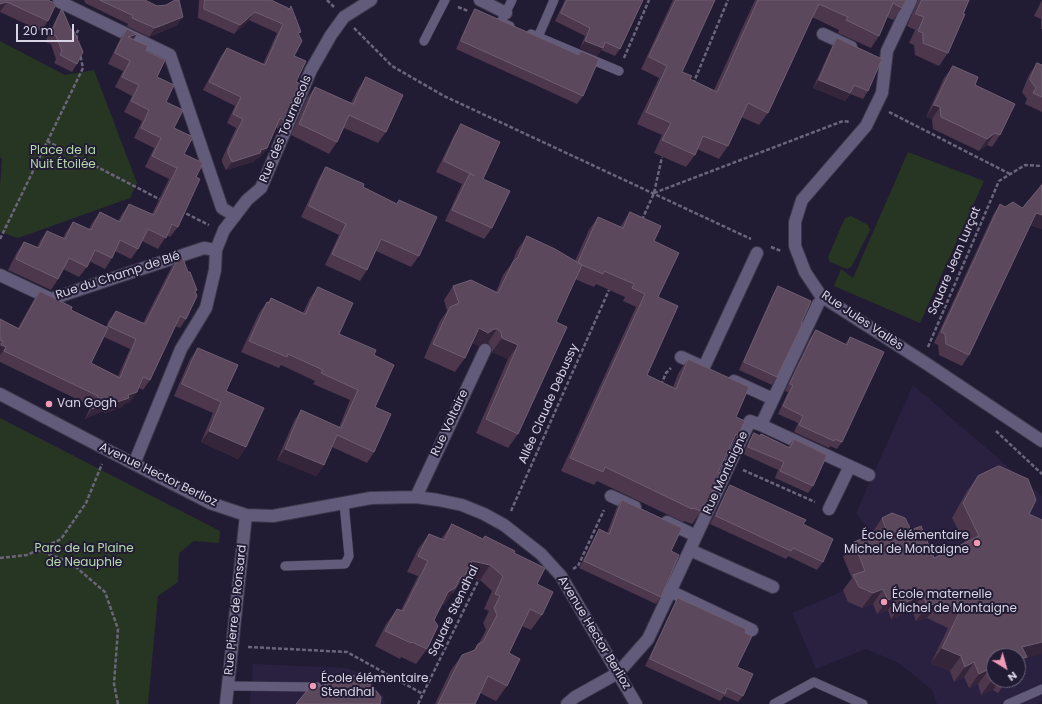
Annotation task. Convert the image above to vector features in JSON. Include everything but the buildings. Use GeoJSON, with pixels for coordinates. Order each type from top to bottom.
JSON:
{"type":"FeatureCollection","features":[{"type":"Feature","properties":{"kind":"street"},"geometry":{"type":"LineString","coordinates":[[59,0],[60,2],[170,55],[222,208],[235,216]]}},
{"type":"Feature","properties":{"kind":"street","name":"Rue des Tournesols"},"geometry":{"type":"LineString","coordinates":[[134,464],[181,349],[206,308],[215,270],[216,250],[224,230],[247,200],[261,188],[312,70],[331,35],[344,17],[371,0]]}},
{"type":"Feature","properties":{"kind":"street"},"geometry":{"type":"LineString","coordinates":[[480,0],[503,17]]}},
{"type":"Feature","properties":{"kind":"street","name":"Rue Jules Vallès"},"geometry":{"type":"LineString","coordinates":[[911,0],[887,51],[882,93],[876,106],[866,126],[802,200],[795,222],[795,246],[805,272],[821,296],[922,360],[1042,441]]}},
{"type":"Feature","properties":{"kind":"street"},"geometry":{"type":"LineString","coordinates":[[823,34],[863,52]]}},
{"type":"Feature","properties":{"kind":"street"},"geometry":{"type":"LineString","coordinates":[[874,58],[886,63]]}},
{"type":"Feature","properties":{"kind":"street","name":"Rue du Champ de Blé"},"geometry":{"type":"LineString","coordinates":[[0,275],[51,299],[204,248],[216,250]]}},
{"type":"Feature","properties":{"kind":"street"},"geometry":{"type":"LineString","coordinates":[[681,357],[708,369],[757,253]]}},
{"type":"Feature","properties":{"kind":"street","name":"Rue Montaigne"},"geometry":{"type":"LineString","coordinates":[[761,425],[818,304]]}},
{"type":"Feature","properties":{"kind":"street","name":"Rue Voltaire"},"geometry":{"type":"LineString","coordinates":[[416,497],[485,350]]}},
{"type":"Feature","properties":{"kind":"street"},"geometry":{"type":"LineString","coordinates":[[725,377],[773,399]]}},
{"type":"Feature","properties":{"kind":"street","name":"Avenue Hector Berlioz"},"geometry":{"type":"LineString","coordinates":[[0,394],[210,503],[246,515],[273,516],[371,498],[416,497],[462,505],[484,514],[504,525],[541,554],[561,576],[636,704]]}},
{"type":"Feature","properties":{"kind":"street","name":"Rue Montaigne"},"geometry":{"type":"LineString","coordinates":[[567,704],[575,697],[618,673],[648,639],[750,420],[869,475]]}},
{"type":"Feature","properties":{"kind":"street"},"geometry":{"type":"LineString","coordinates":[[830,508],[850,466]]}},
{"type":"Feature","properties":{"kind":"street"},"geometry":{"type":"LineString","coordinates":[[611,496],[696,536]]}},
{"type":"Feature","properties":{"kind":"street","name":"Rue Pierre de Ronsard"},"geometry":{"type":"LineString","coordinates":[[226,704],[246,515]]}},
{"type":"Feature","properties":{"kind":"street"},"geometry":{"type":"LineString","coordinates":[[690,550],[773,587]]}},
{"type":"Feature","properties":{"kind":"street"},"geometry":{"type":"LineString","coordinates":[[670,592],[752,630]]}},
{"type":"Feature","properties":{"kind":"lane"},"geometry":{"type":"LineString","coordinates":[[424,41],[445,0]]}},
{"type":"Feature","properties":{"kind":"lane"},"geometry":{"type":"LineString","coordinates":[[512,0],[503,17],[519,29],[619,71]]}},
{"type":"Feature","properties":{"kind":"lane"},"geometry":{"type":"LineString","coordinates":[[538,37],[554,0]]}},
{"type":"Feature","properties":{"kind":"lane"},"geometry":{"type":"LineString","coordinates":[[285,566],[345,564],[349,556],[344,503]]}},
{"type":"Feature","properties":{"kind":"lane"},"geometry":{"type":"LineString","coordinates":[[774,704],[814,682],[863,704]]}},
{"type":"Feature","properties":{"kind":"lane"},"geometry":{"type":"LineString","coordinates":[[228,686],[317,687]]}},
{"type":"Feature","properties":{"kind":"lane"},"geometry":{"type":"LineString","coordinates":[[1008,704],[1042,689]]}},
{"type":"Feature","properties":{"kind":"path"},"geometry":{"type":"LineString","coordinates":[[327,0],[392,66],[431,89],[755,240]]}},
{"type":"Feature","properties":{"kind":"path"},"geometry":{"type":"LineString","coordinates":[[619,71],[649,0]]}},
{"type":"Feature","properties":{"kind":"path"},"geometry":{"type":"LineString","coordinates":[[692,88],[728,0]]}},
{"type":"Feature","properties":{"kind":"path"},"geometry":{"type":"LineString","coordinates":[[77,41],[76,34],[86,14]]}},
{"type":"Feature","properties":{"kind":"path"},"geometry":{"type":"LineString","coordinates":[[0,239],[83,68],[79,48]]}},
{"type":"Feature","properties":{"kind":"path"},"geometry":{"type":"LineString","coordinates":[[876,106],[1010,174]]}},
{"type":"Feature","properties":{"kind":"path"},"geometry":{"type":"LineString","coordinates":[[654,193],[843,121],[866,126]]}},
{"type":"Feature","properties":{"kind":"path"},"geometry":{"type":"LineString","coordinates":[[47,141],[163,202]]}},
{"type":"Feature","properties":{"kind":"path"},"geometry":{"type":"LineString","coordinates":[[639,225],[654,193],[662,157]]}},
{"type":"Feature","properties":{"kind":"path","name":"Square Jean Lurçat"},"geometry":{"type":"LineString","coordinates":[[922,360],[999,181],[1025,165],[1042,166]]}},
{"type":"Feature","properties":{"kind":"path"},"geometry":{"type":"LineString","coordinates":[[177,209],[211,226]]}},
{"type":"Feature","properties":{"kind":"path"},"geometry":{"type":"LineString","coordinates":[[768,246],[786,252]]}},
{"type":"Feature","properties":{"kind":"path","name":"Allée Claude Debussy"},"geometry":{"type":"LineString","coordinates":[[504,525],[609,290]]}},
{"type":"Feature","properties":{"kind":"path"},"geometry":{"type":"LineString","coordinates":[[660,386],[666,373],[681,357]]}},
{"type":"Feature","properties":{"kind":"path"},"geometry":{"type":"LineString","coordinates":[[994,429],[1042,474]]}},
{"type":"Feature","properties":{"kind":"path"},"geometry":{"type":"LineString","coordinates":[[0,558],[27,555],[61,539],[86,503],[107,450]]}},
{"type":"Feature","properties":{"kind":"path"},"geometry":{"type":"LineString","coordinates":[[730,464],[830,508]]}},
{"type":"Feature","properties":{"kind":"path"},"geometry":{"type":"LineString","coordinates":[[561,576],[578,566],[611,496]]}},
{"type":"Feature","properties":{"kind":"path"},"geometry":{"type":"LineString","coordinates":[[38,550],[70,562],[105,592],[118,629],[114,684],[118,704]]}},
{"type":"Feature","properties":{"kind":"path","name":"Square Stendhal"},"geometry":{"type":"LineString","coordinates":[[418,704],[482,574]]}},
{"type":"Feature","properties":{"kind":"path"},"geometry":{"type":"LineString","coordinates":[[232,646],[347,652],[423,694]]}},
{"type":"Feature","properties":{"kind":"shaded area","name":"École élémentaire Michel de Montaigne"},"geometry":{"type":"Polygon","coordinates":[[[913,385],[1042,496],[1042,701],[1037,704],[937,704],[932,690],[899,663],[866,649],[816,669],[792,613],[855,586],[847,567],[875,544],[871,532],[856,513],[913,385]]]}},
{"type":"Feature","properties":{"kind":"shaded area","name":"École élémentaire Stendhal"},"geometry":{"type":"Polygon","coordinates":[[[253,664],[347,668],[365,676],[383,696],[385,704],[250,704],[253,664]]]}},
{"type":"Feature","properties":{"kind":"green space","name":"Place de la Nuit Étoilée"},"geometry":{"type":"Polygon","coordinates":[[[0,41],[65,75],[94,70],[137,183],[130,198],[18,238],[0,232],[0,187],[2,159],[0,157],[0,41]]]}},
{"type":"Feature","properties":{"kind":"green space"},"geometry":{"type":"Polygon","coordinates":[[[908,152],[984,181],[920,323],[834,286],[841,269],[853,278],[908,152]]]}},
{"type":"Feature","properties":{"kind":"green space"},"geometry":{"type":"Polygon","coordinates":[[[851,216],[868,225],[870,230],[852,266],[847,269],[830,262],[828,257],[845,218],[851,216]]]}},
{"type":"Feature","properties":{"kind":"green space","name":"Parc de la Plaine de Neauphle"},"geometry":{"type":"Polygon","coordinates":[[[0,418],[220,531],[219,543],[194,541],[179,553],[178,582],[158,596],[148,704],[0,704],[0,418]]]}},
{"type":"Feature","properties":{"kind":"place","name":"Van Gogh"},"geometry":{"type":"Point","coordinates":[49,404]}},
{"type":"Feature","properties":{"kind":"place","name":"École élémentaire Michel de Montaigne"},"geometry":{"type":"Point","coordinates":[977,543]}},
{"type":"Feature","properties":{"kind":"place","name":"École maternelle Michel de Montaigne"},"geometry":{"type":"Point","coordinates":[884,602]}},
{"type":"Feature","properties":{"kind":"place","name":"École élémentaire Stendhal"},"geometry":{"type":"Point","coordinates":[313,686]}}]}
